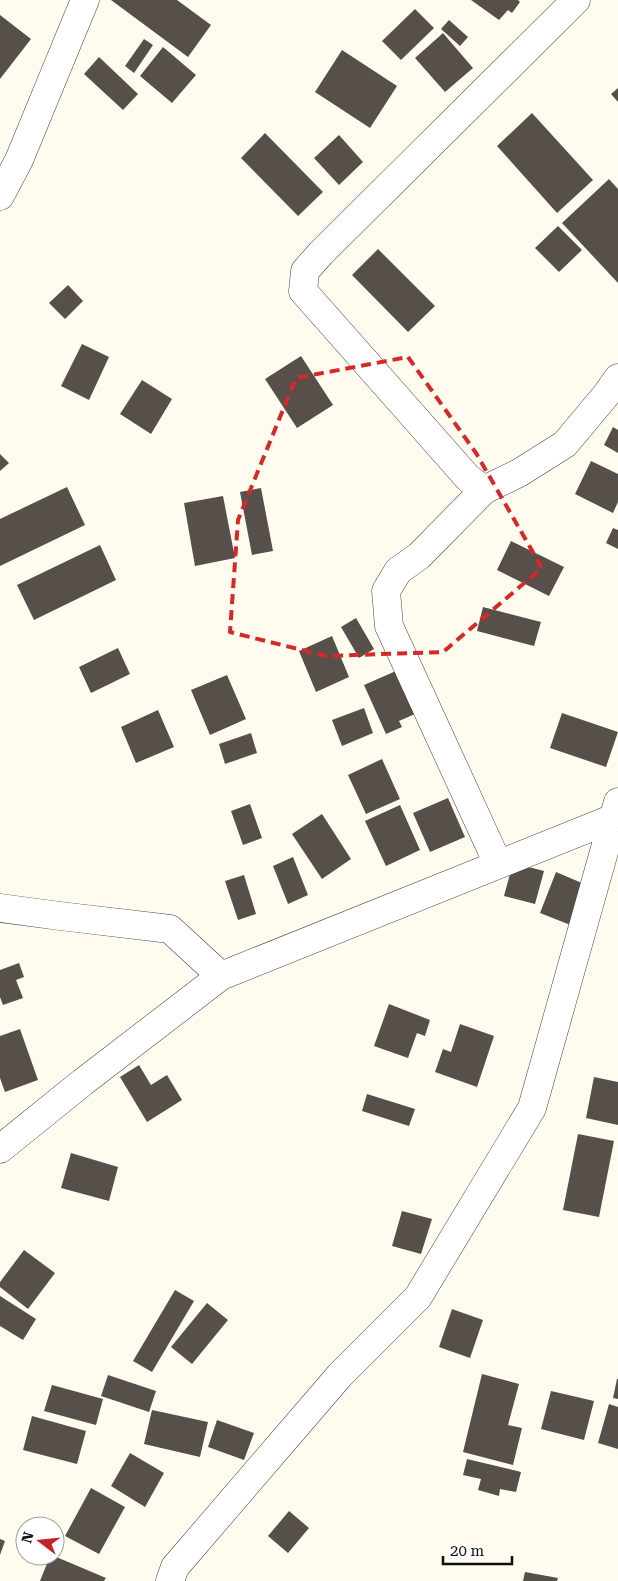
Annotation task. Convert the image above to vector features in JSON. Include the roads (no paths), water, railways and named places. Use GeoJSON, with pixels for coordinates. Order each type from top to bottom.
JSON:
{"type":"FeatureCollection","features":[{"type":"Feature","properties":{"kind":"street"},"geometry":{"type":"LineString","coordinates":[[0,196],[19,160],[85,0]]}},
{"type":"Feature","properties":{"kind":"street"},"geometry":{"type":"LineString","coordinates":[[484,490],[468,478],[303,291],[305,271],[576,0]]}},
{"type":"Feature","properties":{"kind":"street"},"geometry":{"type":"LineString","coordinates":[[498,864],[389,626],[386,591],[398,571],[419,556],[484,490],[519,473],[564,444],[618,378]]}},
{"type":"Feature","properties":{"kind":"street"},"geometry":{"type":"LineString","coordinates":[[0,1149],[83,1082],[221,976],[498,864],[616,810]]}},
{"type":"Feature","properties":{"kind":"street"},"geometry":{"type":"LineString","coordinates":[[170,1581],[175,1567],[340,1375],[418,1297],[532,1108],[616,810]]}},
{"type":"Feature","properties":{"kind":"street"},"geometry":{"type":"LineString","coordinates":[[0,908],[170,929],[221,976]]}}]}
